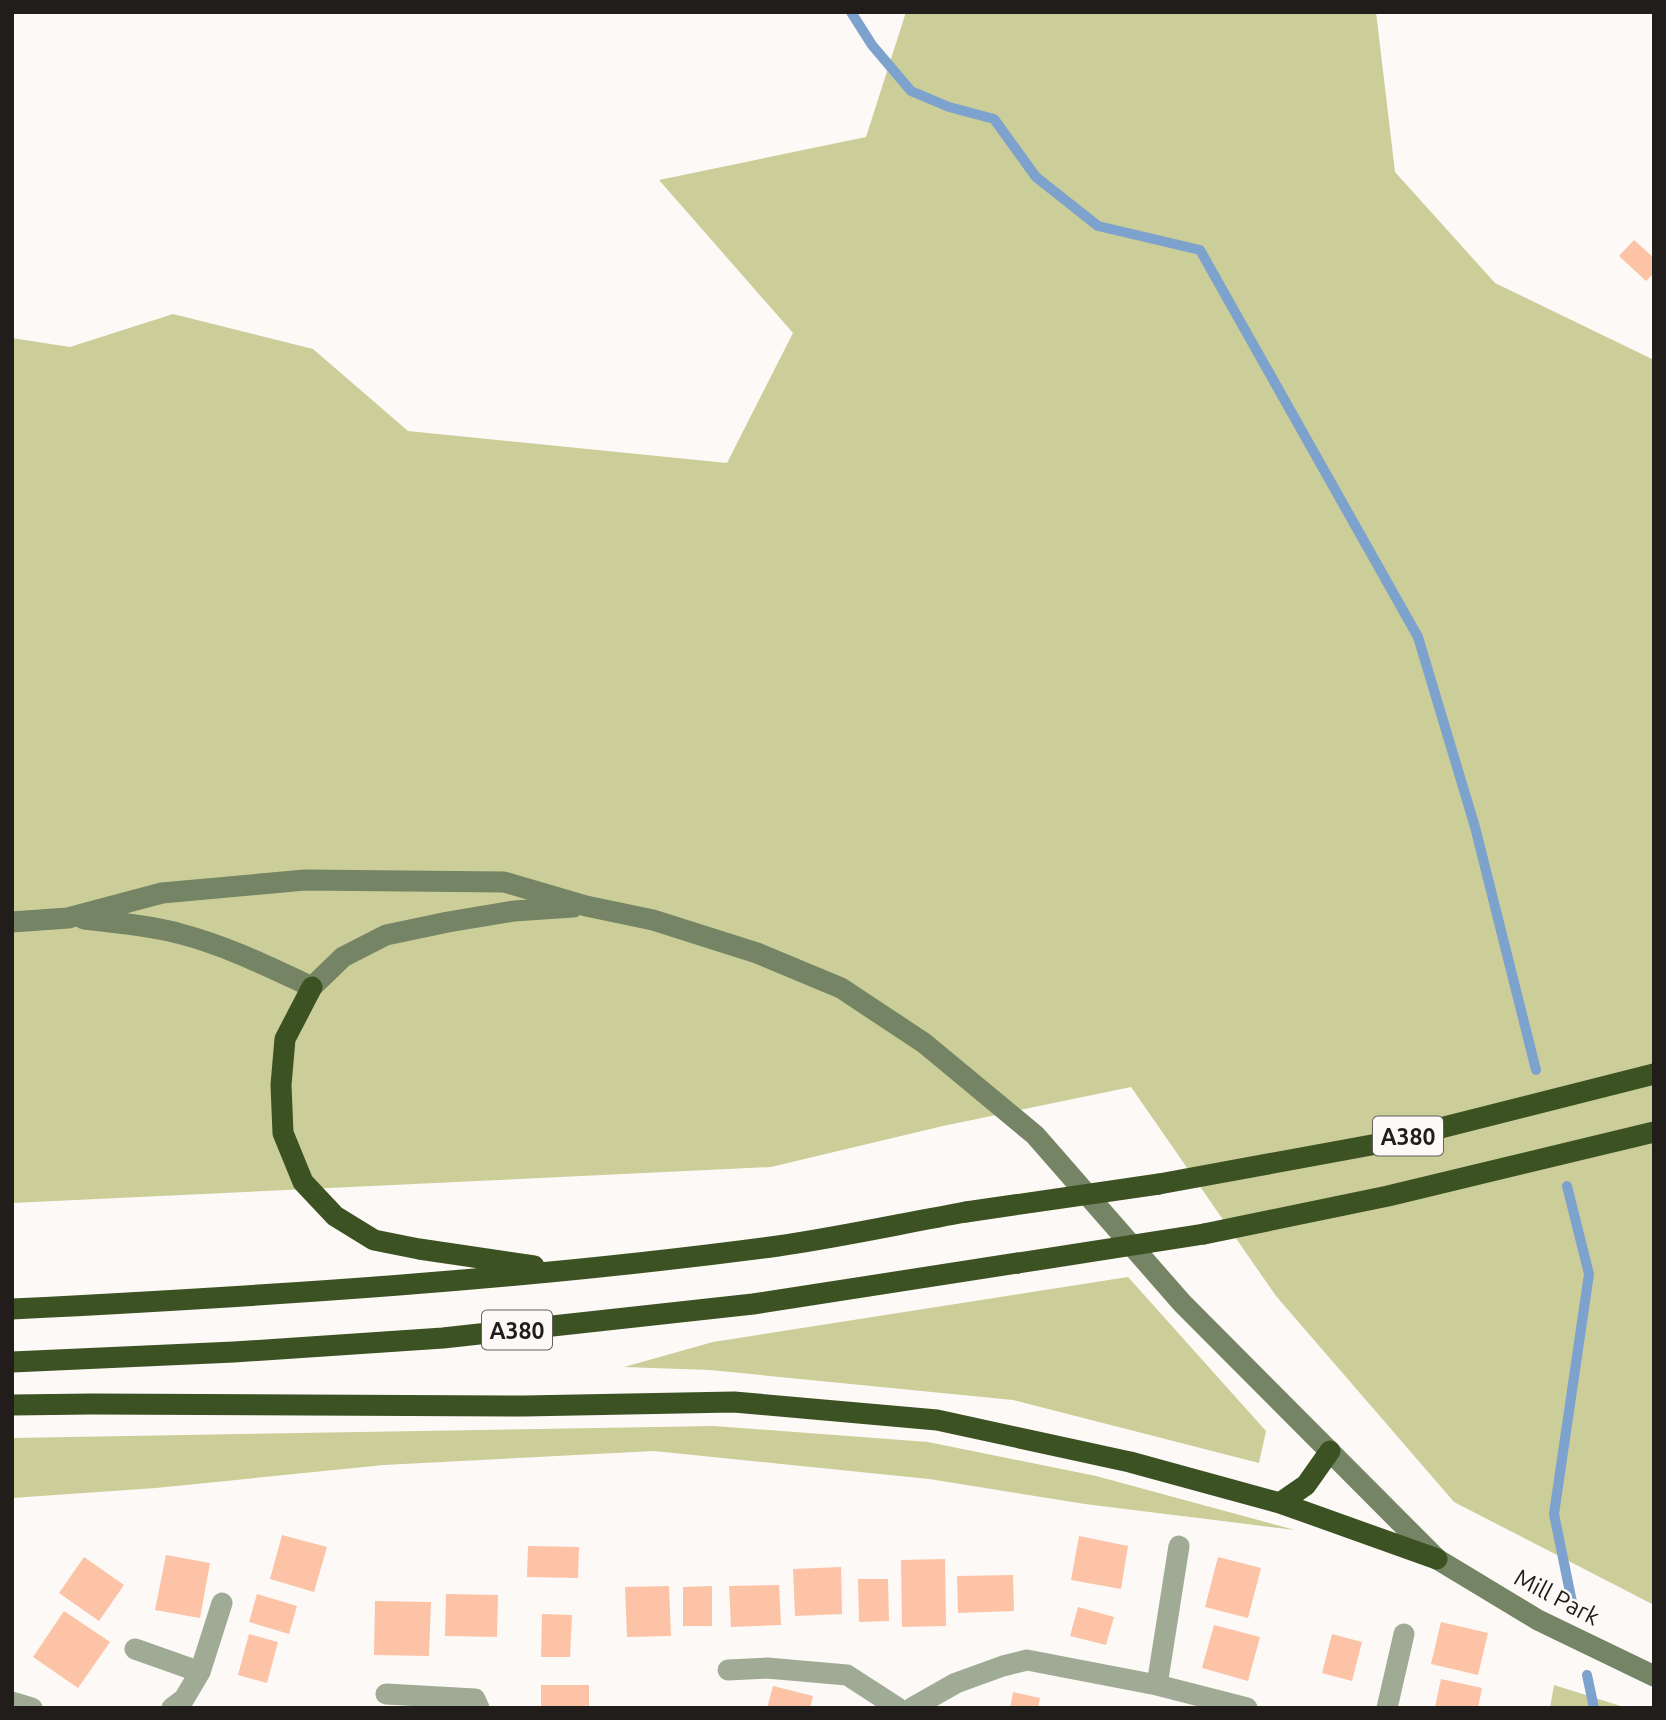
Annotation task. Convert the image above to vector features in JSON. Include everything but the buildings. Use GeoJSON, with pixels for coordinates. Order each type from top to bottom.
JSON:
{"type":"FeatureCollection","features":[{"type":"Feature","properties":{"kind":"highway"},"geometry":{"type":"LineString","coordinates":[[312,987],[285,1039],[281,1085],[284,1133],[303,1182],[335,1216],[374,1240],[566,1270]]}},
{"type":"Feature","properties":{"kind":"highway","name":"A380"},"geometry":{"type":"LineString","coordinates":[[12,1309],[233,1298],[383,1287],[566,1270],[780,1245],[966,1212],[1159,1184],[1377,1144],[1654,1074]]}},
{"type":"Feature","properties":{"kind":"highway","name":"A380"},"geometry":{"type":"LineString","coordinates":[[12,1362],[234,1352],[443,1338],[753,1304],[1204,1234],[1388,1196],[1654,1132]]}},
{"type":"Feature","properties":{"kind":"highway"},"geometry":{"type":"LineString","coordinates":[[12,1405],[524,1406],[734,1402],[937,1420],[1130,1461],[1280,1503],[1437,1559]]}},
{"type":"Feature","properties":{"kind":"highway"},"geometry":{"type":"LineString","coordinates":[[1280,1503],[1306,1485],[1330,1451]]}},
{"type":"Feature","properties":{"kind":"main road"},"geometry":{"type":"LineString","coordinates":[[68,918],[162,893],[305,880],[504,881],[586,906]]}},
{"type":"Feature","properties":{"kind":"main road"},"geometry":{"type":"LineString","coordinates":[[12,922],[68,918],[130,924],[180,933],[236,951],[312,987],[343,957],[386,936],[514,911],[586,906]]}},
{"type":"Feature","properties":{"kind":"main road","name":"Mill Park"},"geometry":{"type":"LineString","coordinates":[[586,906],[653,920],[757,953],[841,988],[924,1043],[1035,1135],[1182,1303],[1437,1559],[1538,1620],[1654,1676]]}},
{"type":"Feature","properties":{"kind":"street"},"geometry":{"type":"LineString","coordinates":[[1157,1685],[1180,1546]]}},
{"type":"Feature","properties":{"kind":"street"},"geometry":{"type":"LineString","coordinates":[[172,1708],[184,1699],[200,1672],[222,1603]]}},
{"type":"Feature","properties":{"kind":"street"},"geometry":{"type":"LineString","coordinates":[[1387,1708],[1404,1634]]}},
{"type":"Feature","properties":{"kind":"street"},"geometry":{"type":"LineString","coordinates":[[135,1649],[200,1672]]}},
{"type":"Feature","properties":{"kind":"street"},"geometry":{"type":"LineString","coordinates":[[912,1708],[956,1683],[1027,1660],[1157,1685],[1247,1708]]}},
{"type":"Feature","properties":{"kind":"street"},"geometry":{"type":"LineString","coordinates":[[728,1670],[767,1668],[847,1675],[898,1708]]}},
{"type":"Feature","properties":{"kind":"street"},"geometry":{"type":"LineString","coordinates":[[386,1694],[475,1699],[479,1708]]}},
{"type":"Feature","properties":{"kind":"street"},"geometry":{"type":"LineString","coordinates":[[12,1702],[32,1708]]}},
{"type":"Feature","properties":{"kind":"green space"},"geometry":{"type":"Polygon","coordinates":[[[906,12],[1376,12],[1395,172],[1495,283],[1654,360],[1654,1605],[1454,1502],[1276,1296],[1131,1087],[943,1126],[771,1167],[12,1203],[12,338],[70,347],[173,314],[313,349],[408,431],[727,463],[793,333],[659,180],[866,137],[906,12]]]}},
{"type":"Feature","properties":{"kind":"green space"},"geometry":{"type":"Polygon","coordinates":[[[1128,1277],[1266,1431],[1259,1463],[1013,1400],[710,1370],[624,1367],[713,1342],[1128,1277]]]}},
{"type":"Feature","properties":{"kind":"green space"},"geometry":{"type":"Polygon","coordinates":[[[714,1426],[928,1442],[1096,1476],[1295,1530],[1085,1504],[929,1479],[654,1451],[384,1465],[156,1488],[12,1498],[12,1438],[714,1426]]]}},
{"type":"Feature","properties":{"kind":"green space"},"geometry":{"type":"Polygon","coordinates":[[[1554,1685],[1627,1708],[1550,1708],[1554,1685]]]}},
{"type":"Feature","properties":{"kind":"waterway"},"geometry":{"type":"LineString","coordinates":[[851,12],[872,45],[911,91],[949,107],[994,119],[1036,177],[1098,226],[1200,250],[1418,637],[1475,827],[1536,1070]]}},
{"type":"Feature","properties":{"kind":"waterway"},"geometry":{"type":"LineString","coordinates":[[1567,1186],[1589,1274],[1554,1514],[1573,1607]]}},
{"type":"Feature","properties":{"kind":"waterway"},"geometry":{"type":"LineString","coordinates":[[1587,1675],[1594,1708]]}}]}
